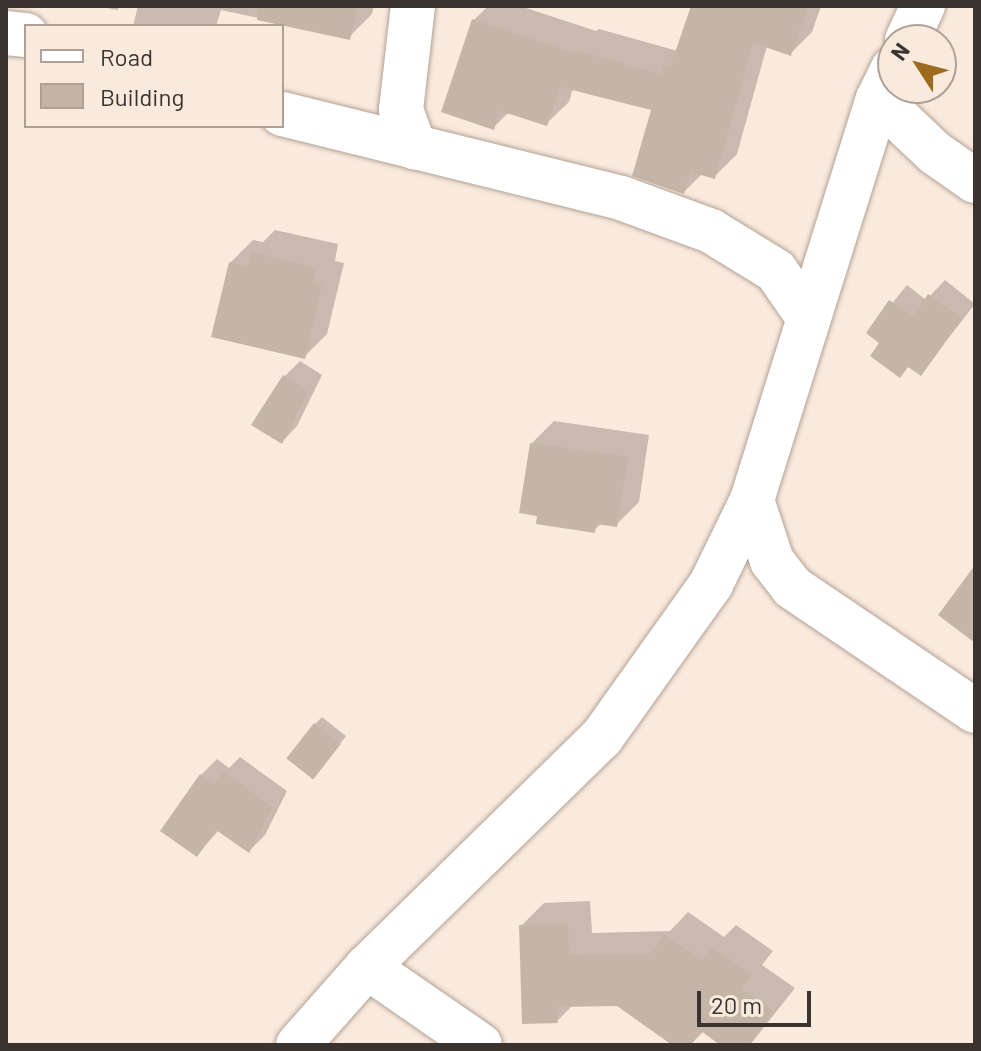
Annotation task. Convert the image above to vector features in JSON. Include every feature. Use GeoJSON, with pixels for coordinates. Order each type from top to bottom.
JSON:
{"type":"FeatureCollection","features":[{"type":"Feature","properties":{"kind":"street"},"geometry":{"type":"LineString","coordinates":[[413,6],[401,110],[415,148]]}},
{"type":"Feature","properties":{"kind":"street"},"geometry":{"type":"LineString","coordinates":[[298,1045],[367,967],[602,737],[711,584],[752,500],[808,317],[879,104]]}},
{"type":"Feature","properties":{"kind":"street"},"geometry":{"type":"LineString","coordinates":[[900,104],[935,153],[975,181]]}},
{"type":"Feature","properties":{"kind":"street"},"geometry":{"type":"LineString","coordinates":[[284,115],[621,198],[711,231],[776,271],[808,317]]}},
{"type":"Feature","properties":{"kind":"street"},"geometry":{"type":"LineString","coordinates":[[752,500],[772,561],[792,587],[975,711]]}},
{"type":"Feature","properties":{"kind":"street"},"geometry":{"type":"LineString","coordinates":[[711,584],[792,587]]}},
{"type":"Feature","properties":{"kind":"street"},"geometry":{"type":"LineString","coordinates":[[367,967],[480,1045]]}},
{"type":"Feature","properties":{"kind":"building"},"geometry":{"type":"Polygon","coordinates":[[[258,6],[358,6],[350,40],[257,20],[258,6]]]}},
{"type":"Feature","properties":{"kind":"building"},"geometry":{"type":"Polygon","coordinates":[[[691,6],[808,6],[791,56],[753,43],[715,179],[690,172],[684,194],[632,176],[651,110],[560,87],[547,126],[500,111],[494,130],[441,112],[472,19],[574,53],[575,50],[661,74],[664,65],[670,67],[691,6]]]}},
{"type":"Feature","properties":{"kind":"building"},"geometry":{"type":"Polygon","coordinates":[[[251,252],[316,267],[313,283],[322,285],[305,359],[211,337],[229,262],[247,266],[251,252]]]}},
{"type":"Feature","properties":{"kind":"building"},"geometry":{"type":"Polygon","coordinates":[[[928,294],[962,319],[921,376],[908,367],[900,378],[870,356],[879,343],[866,333],[889,300],[913,316],[928,294]]]}},
{"type":"Feature","properties":{"kind":"building"},"geometry":{"type":"Polygon","coordinates":[[[283,375],[308,392],[282,444],[251,425],[283,375]]]}},
{"type":"Feature","properties":{"kind":"building"},"geometry":{"type":"Polygon","coordinates":[[[530,443],[628,457],[617,527],[596,524],[595,533],[536,524],[537,516],[519,513],[530,443]]]}},
{"type":"Feature","properties":{"kind":"building"},"geometry":{"type":"Polygon","coordinates":[[[975,565],[975,643],[938,615],[975,565]]]}},
{"type":"Feature","properties":{"kind":"building"},"geometry":{"type":"Polygon","coordinates":[[[314,723],[341,744],[313,779],[286,758],[314,723]]]}},
{"type":"Feature","properties":{"kind":"building"},"geometry":{"type":"Polygon","coordinates":[[[223,772],[273,807],[249,853],[216,830],[197,857],[160,831],[200,774],[214,784],[223,772]]]}},
{"type":"Feature","properties":{"kind":"building"},"geometry":{"type":"Polygon","coordinates":[[[568,923],[569,955],[651,953],[664,934],[702,960],[712,947],[752,974],[741,989],[773,1011],[749,1045],[720,1045],[701,1031],[691,1045],[672,1045],[617,1006],[557,1007],[558,1023],[522,1024],[519,925],[568,923]]]}}]}
